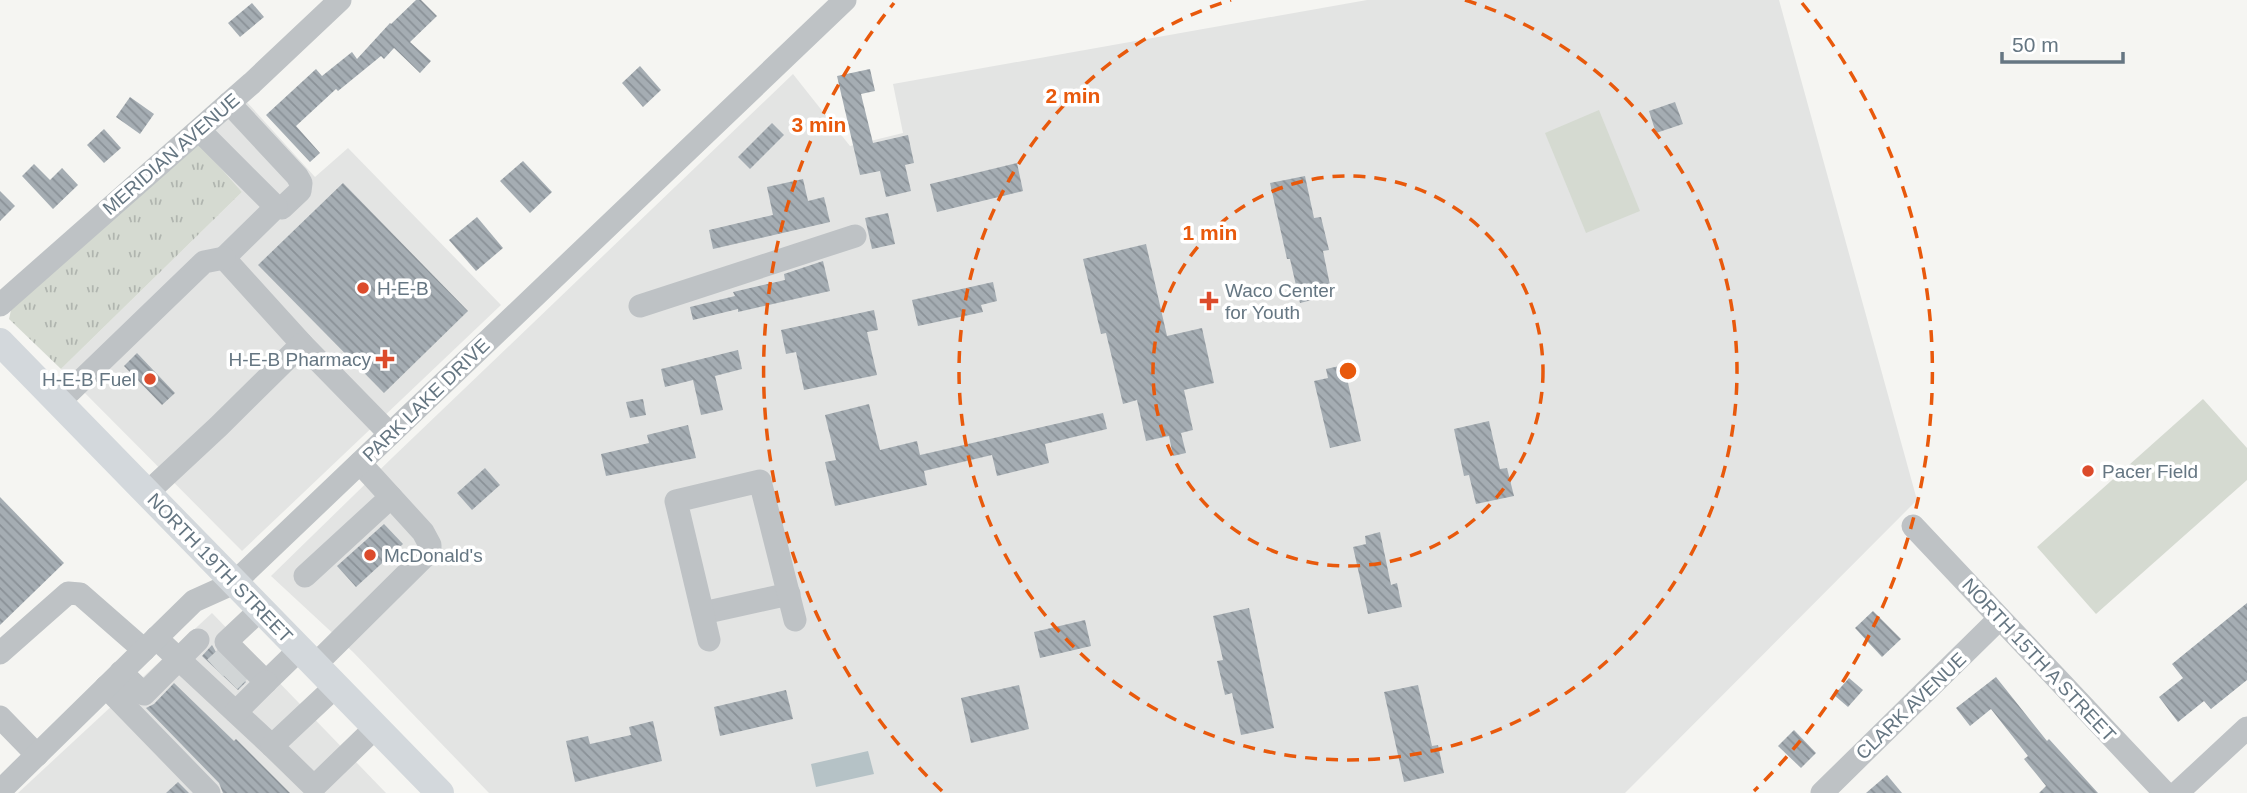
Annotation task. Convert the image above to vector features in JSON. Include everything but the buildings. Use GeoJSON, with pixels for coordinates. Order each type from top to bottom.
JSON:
{"type":"FeatureCollection","features":[{"type":"Feature","properties":{"kind":"main road","name":"NORTH 19TH STREET"},"geometry":{"type":"LineString","coordinates":[[0,342],[440,793]]}},
{"type":"Feature","properties":{"kind":"street","name":"PARK LAKE DRIVE"},"geometry":{"type":"LineString","coordinates":[[2,791],[194,601],[234,583],[845,0]]}},
{"type":"Feature","properties":{"kind":"street","name":"MERIDIAN AVENUE"},"geometry":{"type":"LineString","coordinates":[[0,305],[229,103],[328,4]]}},
{"type":"Feature","properties":{"kind":"street"},"geometry":{"type":"LineString","coordinates":[[199,130],[275,207],[282,208],[300,191],[298,176],[229,103]]}},
{"type":"Feature","properties":{"kind":"street"},"geometry":{"type":"LineString","coordinates":[[59,402],[204,262],[224,258],[275,207]]}},
{"type":"Feature","properties":{"kind":"street"},"geometry":{"type":"LineString","coordinates":[[640,306],[855,236]]}},
{"type":"Feature","properties":{"kind":"street"},"geometry":{"type":"LineString","coordinates":[[224,258],[302,344],[390,434]]}},
{"type":"Feature","properties":{"kind":"street"},"geometry":{"type":"LineString","coordinates":[[147,493],[302,344]]}},
{"type":"Feature","properties":{"kind":"street"},"geometry":{"type":"LineString","coordinates":[[236,712],[266,682],[307,657],[430,551],[423,531],[360,463]]}},
{"type":"Feature","properties":{"kind":"street"},"geometry":{"type":"LineString","coordinates":[[709,640],[676,501],[760,481],[795,620]]}},
{"type":"Feature","properties":{"kind":"street"},"geometry":{"type":"LineString","coordinates":[[305,576],[391,496]]}},
{"type":"Feature","properties":{"kind":"street","name":"NORTH 15TH A STREET"},"geometry":{"type":"LineString","coordinates":[[1913,526],[2165,793]]}},
{"type":"Feature","properties":{"kind":"street"},"geometry":{"type":"LineString","coordinates":[[0,653],[68,593],[80,594],[150,644],[180,659],[227,667],[266,682]]}},
{"type":"Feature","properties":{"kind":"street"},"geometry":{"type":"LineString","coordinates":[[703,613],[789,594]]}},
{"type":"Feature","properties":{"kind":"street"},"geometry":{"type":"LineString","coordinates":[[227,667],[260,610]]}},
{"type":"Feature","properties":{"kind":"street"},"geometry":{"type":"LineString","coordinates":[[176,619],[227,667],[236,712],[314,787],[376,727]]}},
{"type":"Feature","properties":{"kind":"street","name":"CLARK AVENUE"},"geometry":{"type":"LineString","coordinates":[[1822,793],[2000,619]]}},
{"type":"Feature","properties":{"kind":"street"},"geometry":{"type":"LineString","coordinates":[[136,702],[198,640]]}},
{"type":"Feature","properties":{"kind":"street"},"geometry":{"type":"LineString","coordinates":[[113,679],[136,702],[209,793]]}},
{"type":"Feature","properties":{"kind":"street"},"geometry":{"type":"LineString","coordinates":[[272,746],[336,686]]}},
{"type":"Feature","properties":{"kind":"street"},"geometry":{"type":"LineString","coordinates":[[0,717],[37,755]]}},
{"type":"Feature","properties":{"kind":"street"},"geometry":{"type":"LineString","coordinates":[[2177,793],[2247,728]]}},
{"type":"Feature","properties":{"kind":"shaded area","name":"Waco Center for Youth"},"geometry":{"type":"Polygon","coordinates":[[[1367,0],[1779,0],[1917,500],[1625,793],[489,793],[353,652],[271,576],[793,74],[850,146],[903,133],[893,84],[1367,0]]]}},
{"type":"Feature","properties":{"kind":"shaded area"},"geometry":{"type":"Polygon","coordinates":[[[245,100],[315,177],[348,148],[501,305],[242,551],[61,369],[242,192],[197,141],[245,100]]]}},
{"type":"Feature","properties":{"kind":"shaded area"},"geometry":{"type":"Polygon","coordinates":[[[212,613],[386,793],[18,793],[212,613]]]}},
{"type":"Feature","properties":{"kind":"shaded area"},"geometry":{"type":"Polygon","coordinates":[[[868,751],[874,774],[816,787],[811,764],[868,751]]]}},
{"type":"Feature","properties":{"kind":"green space"},"geometry":{"type":"Polygon","coordinates":[[[1599,110],[1640,211],[1586,233],[1545,133],[1599,110]]]}},
{"type":"Feature","properties":{"kind":"green space"},"geometry":{"type":"Polygon","coordinates":[[[197,141],[242,192],[61,369],[9,319],[11,310],[197,141]]]}},
{"type":"Feature","properties":{"kind":"green space"},"geometry":{"type":"Polygon","coordinates":[[[2203,399],[2247,448],[2247,480],[2096,614],[2037,547],[2203,399]]]}},
{"type":"Feature","properties":{"kind":"tunnel"},"geometry":{"type":"LineString","coordinates":[[215,668],[228,656]]}},
{"type":"Feature","properties":{"kind":"tunnel"},"geometry":{"type":"LineString","coordinates":[[229,681],[241,669]]}},
{"type":"Feature","properties":{"kind":"place","name":"H-E-B"},"geometry":{"type":"Point","coordinates":[363,288]}},
{"type":"Feature","properties":{"kind":"place","name":"Waco Center for Youth"},"geometry":{"type":"Point","coordinates":[1209,301]}},
{"type":"Feature","properties":{"kind":"place","name":"H-E-B Pharmacy"},"geometry":{"type":"Point","coordinates":[385,359]}},
{"type":"Feature","properties":{"kind":"place","name":"H-E-B Fuel"},"geometry":{"type":"Point","coordinates":[150,379]}},
{"type":"Feature","properties":{"kind":"place","name":"Pacer Field"},"geometry":{"type":"Point","coordinates":[2088,471]}},
{"type":"Feature","properties":{"kind":"place","name":"McDonald's"},"geometry":{"type":"Point","coordinates":[370,555]}}]}
